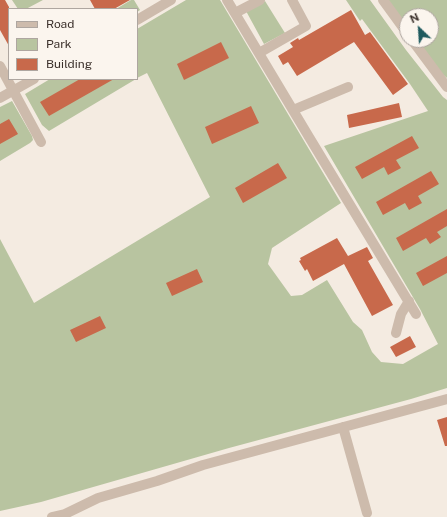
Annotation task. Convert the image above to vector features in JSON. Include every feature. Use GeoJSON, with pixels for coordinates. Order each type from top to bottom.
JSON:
{"type":"FeatureCollection","features":[{"type":"Feature","properties":{"kind":"street"},"geometry":{"type":"LineString","coordinates":[[138,19],[171,0]]}},
{"type":"Feature","properties":{"kind":"street"},"geometry":{"type":"LineString","coordinates":[[227,0],[416,314]]}},
{"type":"Feature","properties":{"kind":"street"},"geometry":{"type":"LineString","coordinates":[[235,13],[260,0]]}},
{"type":"Feature","properties":{"kind":"street"},"geometry":{"type":"LineString","coordinates":[[259,53],[306,26],[292,0]]}},
{"type":"Feature","properties":{"kind":"street"},"geometry":{"type":"LineString","coordinates":[[383,0],[399,22]]}},
{"type":"Feature","properties":{"kind":"street"},"geometry":{"type":"LineString","coordinates":[[418,48],[447,87]]}},
{"type":"Feature","properties":{"kind":"street"},"geometry":{"type":"LineString","coordinates":[[0,66],[42,142]]}},
{"type":"Feature","properties":{"kind":"street"},"geometry":{"type":"LineString","coordinates":[[0,98],[32,80]]}},
{"type":"Feature","properties":{"kind":"street"},"geometry":{"type":"LineString","coordinates":[[293,110],[348,87]]}},
{"type":"Feature","properties":{"kind":"street"},"geometry":{"type":"LineString","coordinates":[[396,333],[401,314],[409,301]]}},
{"type":"Feature","properties":{"kind":"street"},"geometry":{"type":"LineString","coordinates":[[52,517],[65,515],[98,498],[203,465],[447,399]]}},
{"type":"Feature","properties":{"kind":"street"},"geometry":{"type":"LineString","coordinates":[[343,427],[367,513]]}},
{"type":"Feature","properties":{"kind":"green space"},"geometry":{"type":"Polygon","coordinates":[[[12,0],[43,0],[28,8],[17,8],[12,0]]]}},
{"type":"Feature","properties":{"kind":"green space"},"geometry":{"type":"Polygon","coordinates":[[[131,0],[134,0],[140,10],[138,11],[138,8],[118,8],[131,0]]]}},
{"type":"Feature","properties":{"kind":"green space"},"geometry":{"type":"Polygon","coordinates":[[[186,0],[220,0],[341,203],[272,248],[268,264],[291,296],[302,295],[327,280],[353,322],[362,330],[372,352],[381,362],[403,364],[438,344],[420,309],[324,146],[428,111],[362,19],[360,21],[346,0],[370,0],[399,40],[399,48],[405,48],[443,97],[447,100],[447,388],[41,502],[0,511],[0,239],[34,303],[210,197],[147,73],[138,78],[138,28],[186,0]]]}},
{"type":"Feature","properties":{"kind":"green space"},"geometry":{"type":"Polygon","coordinates":[[[388,0],[447,0],[447,78],[441,73],[423,48],[439,48],[439,8],[399,8],[399,15],[388,0]]]}},
{"type":"Feature","properties":{"kind":"green space"},"geometry":{"type":"Polygon","coordinates":[[[265,1],[285,33],[264,44],[246,11],[265,1]]]}},
{"type":"Feature","properties":{"kind":"green space"},"geometry":{"type":"Polygon","coordinates":[[[48,80],[134,80],[49,131],[42,125],[25,94],[48,80]]]}},
{"type":"Feature","properties":{"kind":"green space"},"geometry":{"type":"Polygon","coordinates":[[[12,101],[33,140],[0,161],[0,107],[12,101]]]}},
{"type":"Feature","properties":{"kind":"building"},"geometry":{"type":"Polygon","coordinates":[[[0,0],[5,0],[9,7],[8,44],[0,30],[0,0]]]}},
{"type":"Feature","properties":{"kind":"building"},"geometry":{"type":"Polygon","coordinates":[[[90,0],[130,0],[116,8],[94,8],[90,0]]]}},
{"type":"Feature","properties":{"kind":"building"},"geometry":{"type":"Polygon","coordinates":[[[351,10],[365,35],[370,32],[408,84],[393,95],[354,42],[297,76],[288,62],[283,65],[278,56],[293,47],[290,43],[298,38],[299,40],[351,10]]]}},
{"type":"Feature","properties":{"kind":"building"},"geometry":{"type":"Polygon","coordinates":[[[221,42],[229,58],[184,80],[177,64],[221,42]]]}},
{"type":"Feature","properties":{"kind":"building"},"geometry":{"type":"Polygon","coordinates":[[[78,80],[112,80],[49,116],[40,102],[78,80]]]}},
{"type":"Feature","properties":{"kind":"building"},"geometry":{"type":"Polygon","coordinates":[[[399,103],[402,117],[349,128],[347,115],[399,103]]]}},
{"type":"Feature","properties":{"kind":"building"},"geometry":{"type":"Polygon","coordinates":[[[251,106],[259,123],[212,144],[205,127],[251,106]]]}},
{"type":"Feature","properties":{"kind":"building"},"geometry":{"type":"Polygon","coordinates":[[[9,119],[18,134],[0,144],[0,124],[9,119]]]}},
{"type":"Feature","properties":{"kind":"building"},"geometry":{"type":"Polygon","coordinates":[[[412,136],[419,148],[396,160],[401,168],[388,175],[384,167],[362,179],[355,167],[412,136]]]}},
{"type":"Feature","properties":{"kind":"building"},"geometry":{"type":"Polygon","coordinates":[[[278,163],[287,178],[243,203],[235,188],[278,163]]]}},
{"type":"Feature","properties":{"kind":"building"},"geometry":{"type":"Polygon","coordinates":[[[431,171],[439,184],[418,196],[422,203],[409,210],[405,203],[383,215],[376,202],[431,171]]]}},
{"type":"Feature","properties":{"kind":"building"},"geometry":{"type":"Polygon","coordinates":[[[447,209],[447,226],[437,232],[441,237],[430,244],[426,238],[403,251],[396,238],[447,209]]]}},
{"type":"Feature","properties":{"kind":"building"},"geometry":{"type":"Polygon","coordinates":[[[337,238],[348,256],[367,247],[373,258],[368,261],[393,305],[372,316],[344,264],[313,281],[307,269],[305,271],[299,261],[301,260],[300,258],[337,238]]]}},
{"type":"Feature","properties":{"kind":"building"},"geometry":{"type":"Polygon","coordinates":[[[447,256],[447,273],[423,286],[416,273],[447,256]]]}},
{"type":"Feature","properties":{"kind":"building"},"geometry":{"type":"Polygon","coordinates":[[[197,269],[203,282],[172,296],[166,283],[197,269]]]}},
{"type":"Feature","properties":{"kind":"building"},"geometry":{"type":"Polygon","coordinates":[[[100,316],[106,328],[76,342],[70,330],[100,316]]]}},
{"type":"Feature","properties":{"kind":"building"},"geometry":{"type":"Polygon","coordinates":[[[410,336],[416,347],[396,357],[390,347],[410,336]]]}},
{"type":"Feature","properties":{"kind":"building"},"geometry":{"type":"Polygon","coordinates":[[[447,417],[447,446],[445,446],[437,420],[447,417]]]}}]}
